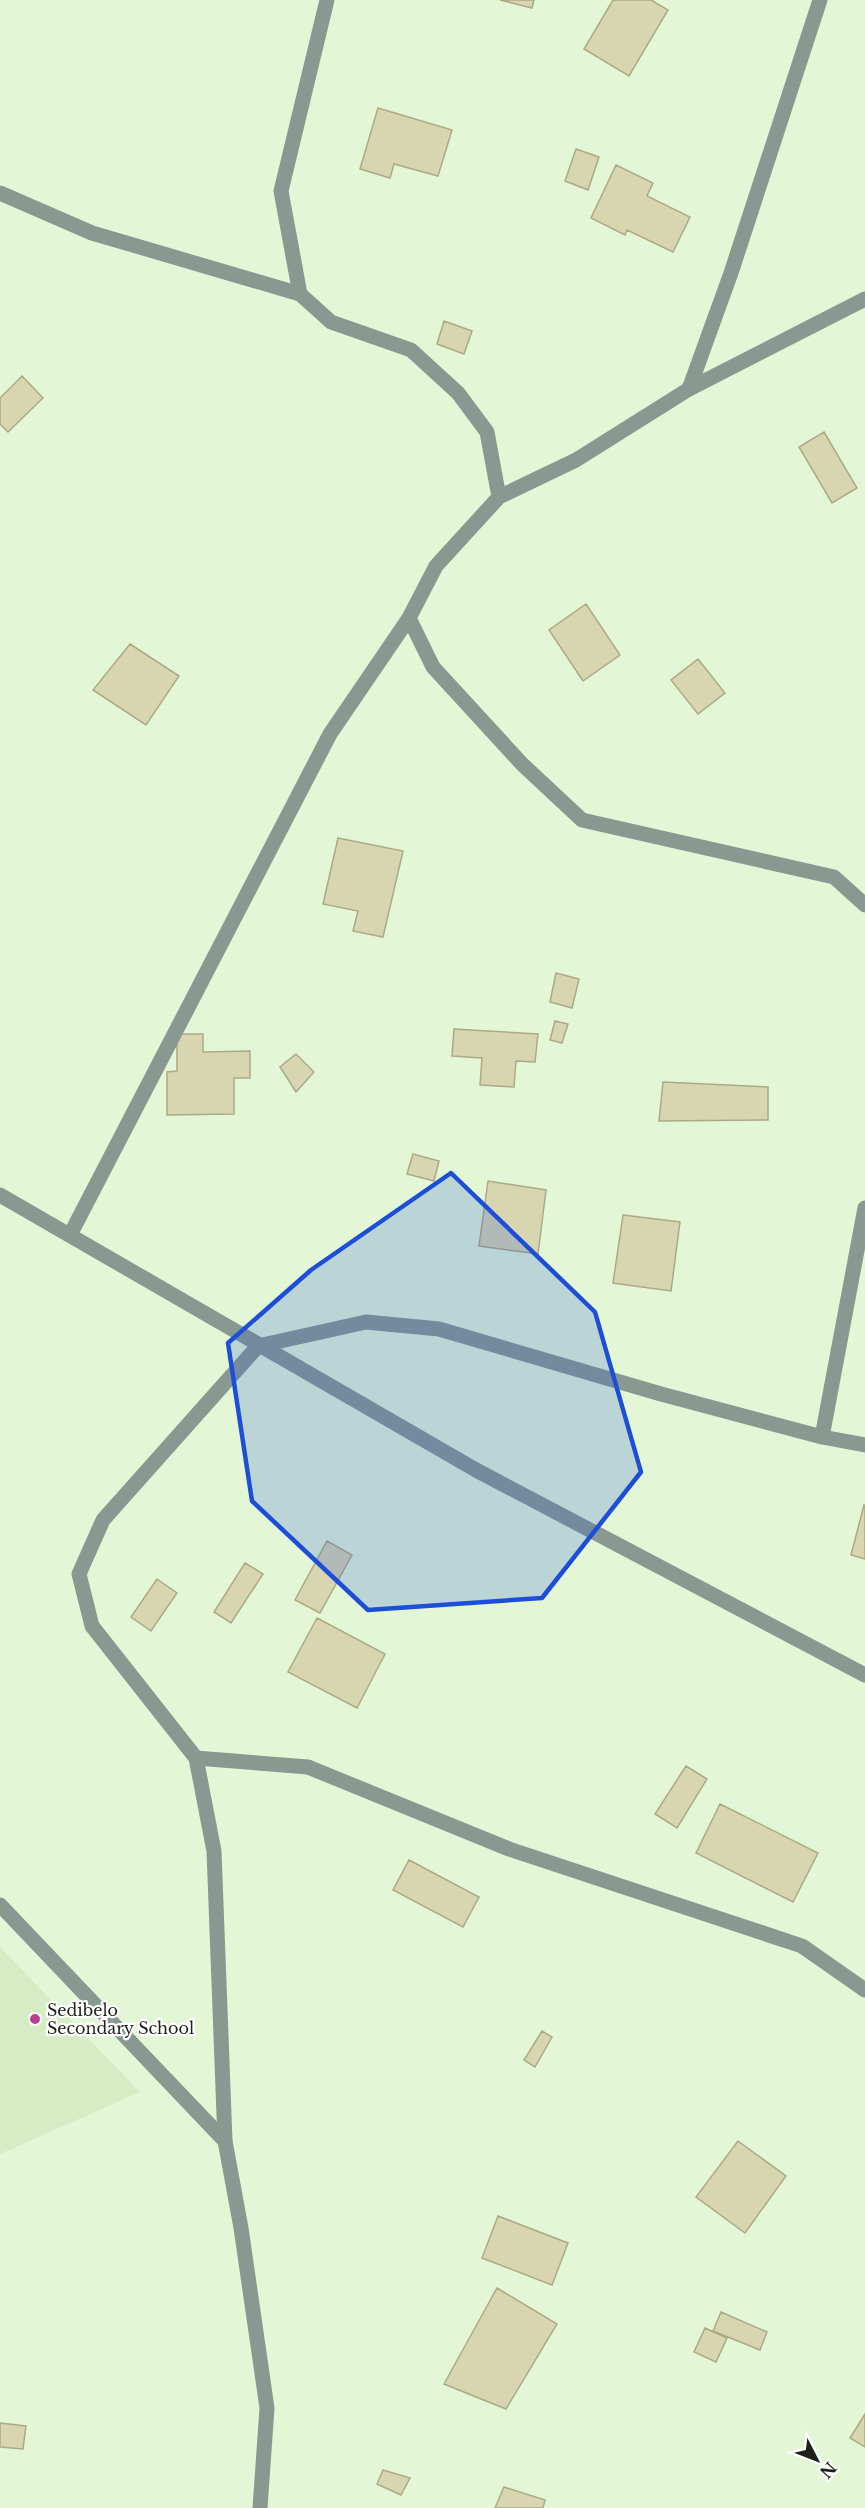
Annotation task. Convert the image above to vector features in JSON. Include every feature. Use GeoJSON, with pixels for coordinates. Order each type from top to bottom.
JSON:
{"type":"FeatureCollection","features":[{"type":"Feature","properties":{"kind":"street"},"geometry":{"type":"LineString","coordinates":[[300,294],[281,191],[327,0]]}},
{"type":"Feature","properties":{"kind":"street"},"geometry":{"type":"LineString","coordinates":[[689,389],[731,273],[820,0]]}},
{"type":"Feature","properties":{"kind":"street"},"geometry":{"type":"LineString","coordinates":[[0,193],[93,233],[300,294],[331,322],[411,350],[458,393],[487,432],[499,497]]}},
{"type":"Feature","properties":{"kind":"street"},"geometry":{"type":"LineString","coordinates":[[70,1235],[330,734],[409,618],[436,566],[499,497],[576,459],[689,389],[865,299]]}},
{"type":"Feature","properties":{"kind":"street"},"geometry":{"type":"LineString","coordinates":[[409,618],[433,667],[522,764],[582,820],[834,877],[865,905]]}},
{"type":"Feature","properties":{"kind":"street"},"geometry":{"type":"LineString","coordinates":[[0,1195],[476,1470],[865,1675]]}},
{"type":"Feature","properties":{"kind":"street"},"geometry":{"type":"LineString","coordinates":[[822,1437],[865,1208]]}},
{"type":"Feature","properties":{"kind":"street"},"geometry":{"type":"LineString","coordinates":[[260,2508],[267,2408],[241,2228],[225,2141],[214,1851],[196,1758],[92,1626],[79,1574],[103,1520],[258,1346],[366,1322],[439,1329],[661,1394],[822,1437],[865,1445]]}},
{"type":"Feature","properties":{"kind":"street"},"geometry":{"type":"LineString","coordinates":[[196,1758],[308,1767],[509,1849],[802,1946],[865,1990]]}},
{"type":"Feature","properties":{"kind":"street"},"geometry":{"type":"LineString","coordinates":[[0,1905],[225,2141]]}},
{"type":"Feature","properties":{"kind":"highlighted area"},"geometry":{"type":"Polygon","coordinates":[[[451,1173],[595,1312],[641,1472],[542,1598],[368,1610],[252,1501],[228,1343],[311,1270],[451,1173]]]}},
{"type":"Feature","properties":{"kind":"shaded area","name":"Sedibelo Secondary School"},"geometry":{"type":"Polygon","coordinates":[[[0,1947],[140,2092],[0,2154],[0,1947]]]}},
{"type":"Feature","properties":{"kind":"building"},"geometry":{"type":"Polygon","coordinates":[[[500,0],[534,0],[532,8],[500,0]]]}},
{"type":"Feature","properties":{"kind":"building"},"geometry":{"type":"Polygon","coordinates":[[[613,0],[651,0],[668,10],[629,76],[584,49],[613,0]]]}},
{"type":"Feature","properties":{"kind":"building"},"geometry":{"type":"Polygon","coordinates":[[[378,108],[452,130],[438,176],[394,164],[390,178],[360,169],[378,108]]]}},
{"type":"Feature","properties":{"kind":"building"},"geometry":{"type":"Polygon","coordinates":[[[576,149],[599,157],[588,190],[565,181],[576,149]]]}},
{"type":"Feature","properties":{"kind":"building"},"geometry":{"type":"Polygon","coordinates":[[[616,165],[653,183],[647,196],[690,217],[673,252],[627,230],[625,235],[591,218],[616,165]]]}},
{"type":"Feature","properties":{"kind":"building"},"geometry":{"type":"Polygon","coordinates":[[[444,321],[472,331],[464,354],[437,344],[444,321]]]}},
{"type":"Feature","properties":{"kind":"building"},"geometry":{"type":"Polygon","coordinates":[[[22,376],[43,398],[8,432],[0,424],[0,398],[22,376]]]}},
{"type":"Feature","properties":{"kind":"building"},"geometry":{"type":"Polygon","coordinates":[[[824,432],[857,488],[832,503],[799,447],[824,432]]]}},
{"type":"Feature","properties":{"kind":"building"},"geometry":{"type":"Polygon","coordinates":[[[586,604],[620,655],[583,681],[549,630],[586,604]]]}},
{"type":"Feature","properties":{"kind":"building"},"geometry":{"type":"Polygon","coordinates":[[[130,644],[179,676],[146,725],[93,690],[130,644]]]}},
{"type":"Feature","properties":{"kind":"building"},"geometry":{"type":"Polygon","coordinates":[[[698,659],[725,693],[698,714],[671,680],[698,659]]]}},
{"type":"Feature","properties":{"kind":"building"},"geometry":{"type":"Polygon","coordinates":[[[338,838],[403,851],[383,937],[353,931],[358,911],[323,904],[338,838]]]}},
{"type":"Feature","properties":{"kind":"building"},"geometry":{"type":"Polygon","coordinates":[[[556,973],[579,979],[572,1008],[550,1002],[556,973]]]}},
{"type":"Feature","properties":{"kind":"building"},"geometry":{"type":"Polygon","coordinates":[[[555,1021],[568,1024],[562,1043],[550,1040],[555,1021]]]}},
{"type":"Feature","properties":{"kind":"building"},"geometry":{"type":"Polygon","coordinates":[[[454,1029],[538,1034],[535,1062],[516,1061],[514,1087],[480,1085],[482,1058],[452,1056],[454,1029]]]}},
{"type":"Feature","properties":{"kind":"building"},"geometry":{"type":"Polygon","coordinates":[[[177,1034],[203,1034],[203,1052],[250,1051],[250,1078],[234,1078],[234,1114],[167,1115],[167,1072],[177,1071],[177,1034]]]}},
{"type":"Feature","properties":{"kind":"building"},"geometry":{"type":"Polygon","coordinates":[[[296,1054],[314,1072],[296,1092],[280,1067],[296,1054]]]}},
{"type":"Feature","properties":{"kind":"building"},"geometry":{"type":"Polygon","coordinates":[[[663,1082],[768,1087],[768,1120],[659,1121],[663,1082]]]}},
{"type":"Feature","properties":{"kind":"building"},"geometry":{"type":"Polygon","coordinates":[[[413,1154],[439,1161],[434,1181],[407,1174],[413,1154]]]}},
{"type":"Feature","properties":{"kind":"building"},"geometry":{"type":"Polygon","coordinates":[[[488,1181],[546,1190],[538,1254],[479,1246],[488,1181]]]}},
{"type":"Feature","properties":{"kind":"building"},"geometry":{"type":"Polygon","coordinates":[[[623,1215],[680,1222],[671,1291],[613,1283],[623,1215]]]}},
{"type":"Feature","properties":{"kind":"building"},"geometry":{"type":"Polygon","coordinates":[[[865,1505],[865,1559],[851,1555],[865,1505]]]}},
{"type":"Feature","properties":{"kind":"building"},"geometry":{"type":"Polygon","coordinates":[[[327,1541],[352,1555],[320,1613],[295,1600],[327,1541]]]}},
{"type":"Feature","properties":{"kind":"building"},"geometry":{"type":"Polygon","coordinates":[[[245,1563],[263,1574],[231,1623],[214,1612],[245,1563]]]}},
{"type":"Feature","properties":{"kind":"building"},"geometry":{"type":"Polygon","coordinates":[[[157,1579],[177,1593],[151,1631],[131,1617],[157,1579]]]}},
{"type":"Feature","properties":{"kind":"building"},"geometry":{"type":"Polygon","coordinates":[[[317,1618],[385,1654],[357,1708],[288,1672],[317,1618]]]}},
{"type":"Feature","properties":{"kind":"building"},"geometry":{"type":"Polygon","coordinates":[[[686,1766],[707,1779],[677,1828],[655,1814],[686,1766]]]}},
{"type":"Feature","properties":{"kind":"building"},"geometry":{"type":"Polygon","coordinates":[[[720,1804],[818,1853],[793,1902],[696,1853],[720,1804]]]}},
{"type":"Feature","properties":{"kind":"building"},"geometry":{"type":"Polygon","coordinates":[[[409,1860],[479,1897],[463,1927],[393,1890],[409,1860]]]}},
{"type":"Feature","properties":{"kind":"building"},"geometry":{"type":"Polygon","coordinates":[[[542,2031],[552,2037],[535,2067],[524,2060],[542,2031]]]}},
{"type":"Feature","properties":{"kind":"building"},"geometry":{"type":"Polygon","coordinates":[[[738,2141],[786,2176],[745,2233],[696,2197],[738,2141]]]}},
{"type":"Feature","properties":{"kind":"building"},"geometry":{"type":"Polygon","coordinates":[[[498,2216],[568,2243],[552,2285],[482,2258],[498,2216]]]}},
{"type":"Feature","properties":{"kind":"building"},"geometry":{"type":"Polygon","coordinates":[[[497,2288],[557,2324],[506,2409],[444,2384],[497,2288]]]}},
{"type":"Feature","properties":{"kind":"building"},"geometry":{"type":"Polygon","coordinates":[[[721,2312],[767,2332],[760,2350],[713,2331],[721,2312]]]}},
{"type":"Feature","properties":{"kind":"building"},"geometry":{"type":"Polygon","coordinates":[[[705,2328],[727,2338],[716,2362],[694,2352],[705,2328]]]}},
{"type":"Feature","properties":{"kind":"building"},"geometry":{"type":"Polygon","coordinates":[[[865,2414],[865,2447],[850,2438],[865,2414]]]}},
{"type":"Feature","properties":{"kind":"building"},"geometry":{"type":"Polygon","coordinates":[[[0,2423],[26,2426],[23,2449],[0,2447],[0,2423]]]}},
{"type":"Feature","properties":{"kind":"building"},"geometry":{"type":"Polygon","coordinates":[[[383,2470],[410,2478],[401,2495],[377,2484],[383,2470]]]}},
{"type":"Feature","properties":{"kind":"building"},"geometry":{"type":"Polygon","coordinates":[[[504,2487],[545,2500],[543,2508],[495,2508],[504,2487]]]}},
{"type":"Feature","properties":{"kind":"place","name":"Sedibelo Secondary School"},"geometry":{"type":"Point","coordinates":[35,2019]}}]}
